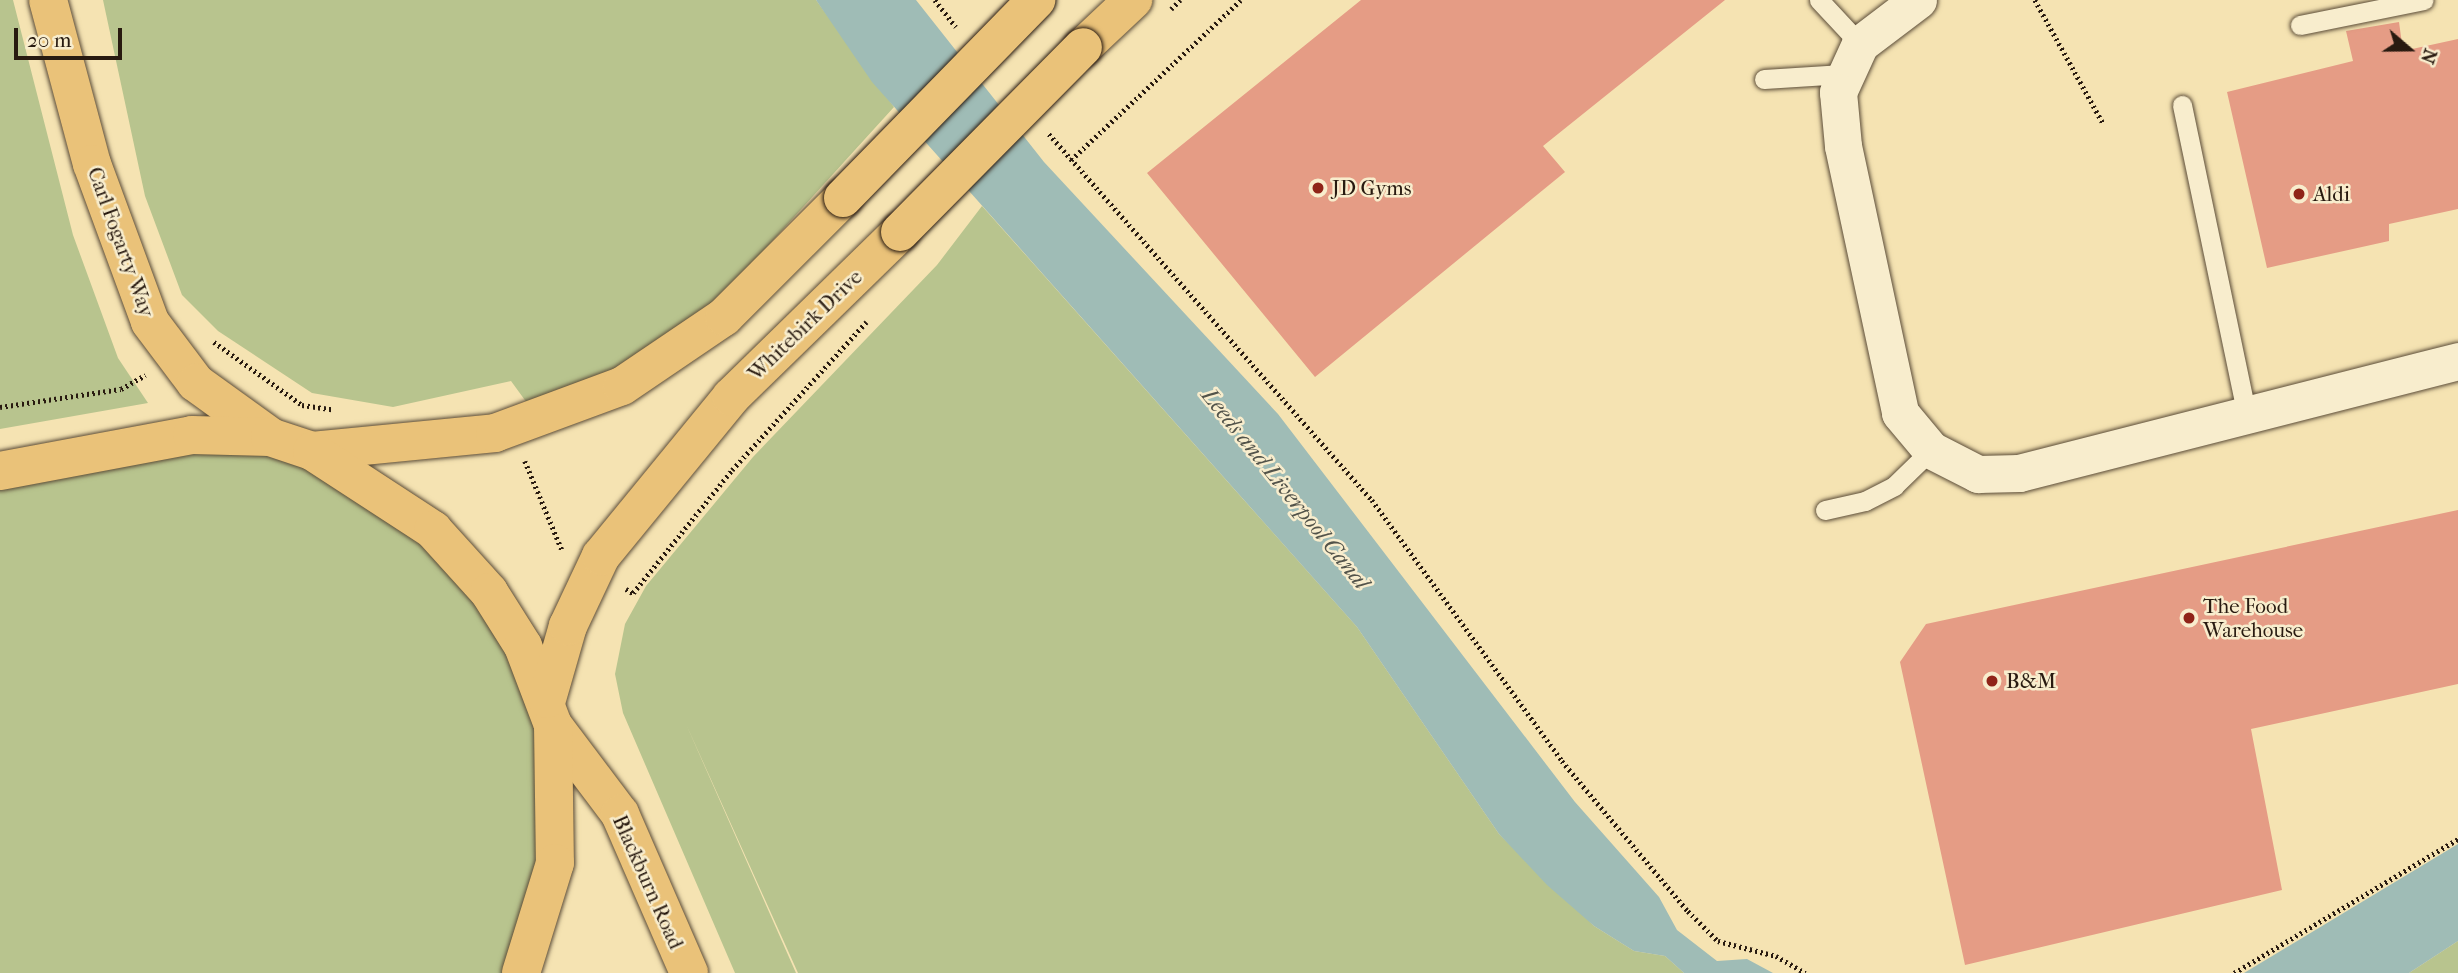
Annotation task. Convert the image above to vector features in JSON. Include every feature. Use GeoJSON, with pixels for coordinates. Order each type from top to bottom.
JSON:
{"type":"FeatureCollection","features":[{"type":"Feature","properties":{"kind":"main road","name":"Carl Fogarty Way"},"geometry":{"type":"LineString","coordinates":[[48,0],[92,164],[150,322],[172,360],[196,383],[270,437]]}},
{"type":"Feature","properties":{"kind":"main road"},"geometry":{"type":"LineString","coordinates":[[313,451],[512,429],[622,386],[686,347],[843,198],[1035,0]]}},
{"type":"Feature","properties":{"kind":"main road","name":"Whitebirk Drive"},"geometry":{"type":"LineString","coordinates":[[550,712],[592,570],[732,397],[1133,0]]}},
{"type":"Feature","properties":{"kind":"main road"},"geometry":{"type":"LineString","coordinates":[[0,471],[192,435],[270,437],[313,451],[402,504],[460,555],[523,646],[550,712],[555,863],[521,973]]}},
{"type":"Feature","properties":{"kind":"main road","name":"Blackburn Road"},"geometry":{"type":"LineString","coordinates":[[550,712],[620,814],[689,973]]}},
{"type":"Feature","properties":{"kind":"street"},"geometry":{"type":"LineString","coordinates":[[1918,0],[1860,48],[1838,92],[1843,146],[1900,413],[1931,450],[1978,474],[2019,473],[2458,361]]}},
{"type":"Feature","properties":{"kind":"lane"},"geometry":{"type":"LineString","coordinates":[[1764,79],[1860,48],[1819,0]]}},
{"type":"Feature","properties":{"kind":"lane"},"geometry":{"type":"LineString","coordinates":[[2300,24],[2424,0]]}},
{"type":"Feature","properties":{"kind":"lane"},"geometry":{"type":"LineString","coordinates":[[2182,105],[2247,416]]}},
{"type":"Feature","properties":{"kind":"lane"},"geometry":{"type":"LineString","coordinates":[[1825,510],[1866,501],[1894,486],[1931,450]]}},
{"type":"Feature","properties":{"kind":"path"},"geometry":{"type":"LineString","coordinates":[[1241,0],[1072,160],[1372,500],[1562,761],[1688,911],[1718,941],[1776,956],[1806,973]]}},
{"type":"Feature","properties":{"kind":"path"},"geometry":{"type":"LineString","coordinates":[[2035,0],[2103,123]]}},
{"type":"Feature","properties":{"kind":"path"},"geometry":{"type":"LineString","coordinates":[[512,429],[564,553],[633,593],[732,470],[870,317]]}},
{"type":"Feature","properties":{"kind":"path"},"geometry":{"type":"LineString","coordinates":[[212,341],[302,405],[341,410]]}},
{"type":"Feature","properties":{"kind":"path"},"geometry":{"type":"LineString","coordinates":[[0,407],[121,389]]}},
{"type":"Feature","properties":{"kind":"path"},"geometry":{"type":"LineString","coordinates":[[2234,973],[2458,839]]}},
{"type":"Feature","properties":{"kind":"green space"},"geometry":{"type":"Polygon","coordinates":[[[0,0],[13,0],[73,235],[118,358],[148,403],[0,429],[0,0]]]}},
{"type":"Feature","properties":{"kind":"green space"},"geometry":{"type":"Polygon","coordinates":[[[103,0],[816,0],[894,107],[726,292],[641,359],[527,403],[511,381],[393,407],[312,393],[218,331],[182,295],[145,196],[103,0]]]}},
{"type":"Feature","properties":{"kind":"green space"},"geometry":{"type":"Polygon","coordinates":[[[982,206],[1357,627],[1499,834],[1594,926],[1634,951],[1665,956],[1684,973],[798,973],[686,724],[796,973],[735,973],[623,713],[615,674],[625,624],[646,586],[753,457],[937,265],[982,206]]]}},
{"type":"Feature","properties":{"kind":"green space"},"geometry":{"type":"Polygon","coordinates":[[[270,437],[488,593],[559,770],[521,973],[0,973],[0,472],[270,437]]]}},
{"type":"Feature","properties":{"kind":"green space"},"geometry":{"type":"Polygon","coordinates":[[[2458,941],[2458,973],[2409,973],[2458,941]]]}},
{"type":"Feature","properties":{"kind":"water","name":"Leeds and Liverpool Canal"},"geometry":{"type":"Polygon","coordinates":[[[816,0],[916,0],[1044,162],[1278,414],[1575,802],[1659,897],[1677,930],[1717,961],[1747,959],[1773,973],[1684,973],[1665,956],[1634,951],[1594,926],[1547,885],[1499,834],[1357,627],[872,82],[816,0]]]}},
{"type":"Feature","properties":{"kind":"water"},"geometry":{"type":"Polygon","coordinates":[[[2458,844],[2458,941],[2409,973],[2244,973],[2458,844]]]}},
{"type":"Feature","properties":{"kind":"building"},"geometry":{"type":"Polygon","coordinates":[[[1361,0],[1725,0],[1543,146],[1565,172],[1315,377],[1147,173],[1361,0]]]}},
{"type":"Feature","properties":{"kind":"building"},"geometry":{"type":"Polygon","coordinates":[[[2399,22],[2403,51],[2458,39],[2458,209],[2389,224],[2389,241],[2267,268],[2227,92],[2353,61],[2346,31],[2399,22]]]}},
{"type":"Feature","properties":{"kind":"building"},"geometry":{"type":"Polygon","coordinates":[[[2458,510],[2458,684],[2251,729],[2282,890],[1965,965],[1900,662],[1926,624],[2458,510]]]}},
{"type":"Feature","properties":{"kind":"place","name":"JD Gyms"},"geometry":{"type":"Point","coordinates":[1318,188]}},
{"type":"Feature","properties":{"kind":"place","name":"Aldi"},"geometry":{"type":"Point","coordinates":[2299,194]}},
{"type":"Feature","properties":{"kind":"place","name":"The Food Warehouse"},"geometry":{"type":"Point","coordinates":[2189,618]}},
{"type":"Feature","properties":{"kind":"place","name":"B&M"},"geometry":{"type":"Point","coordinates":[1992,681]}}]}
